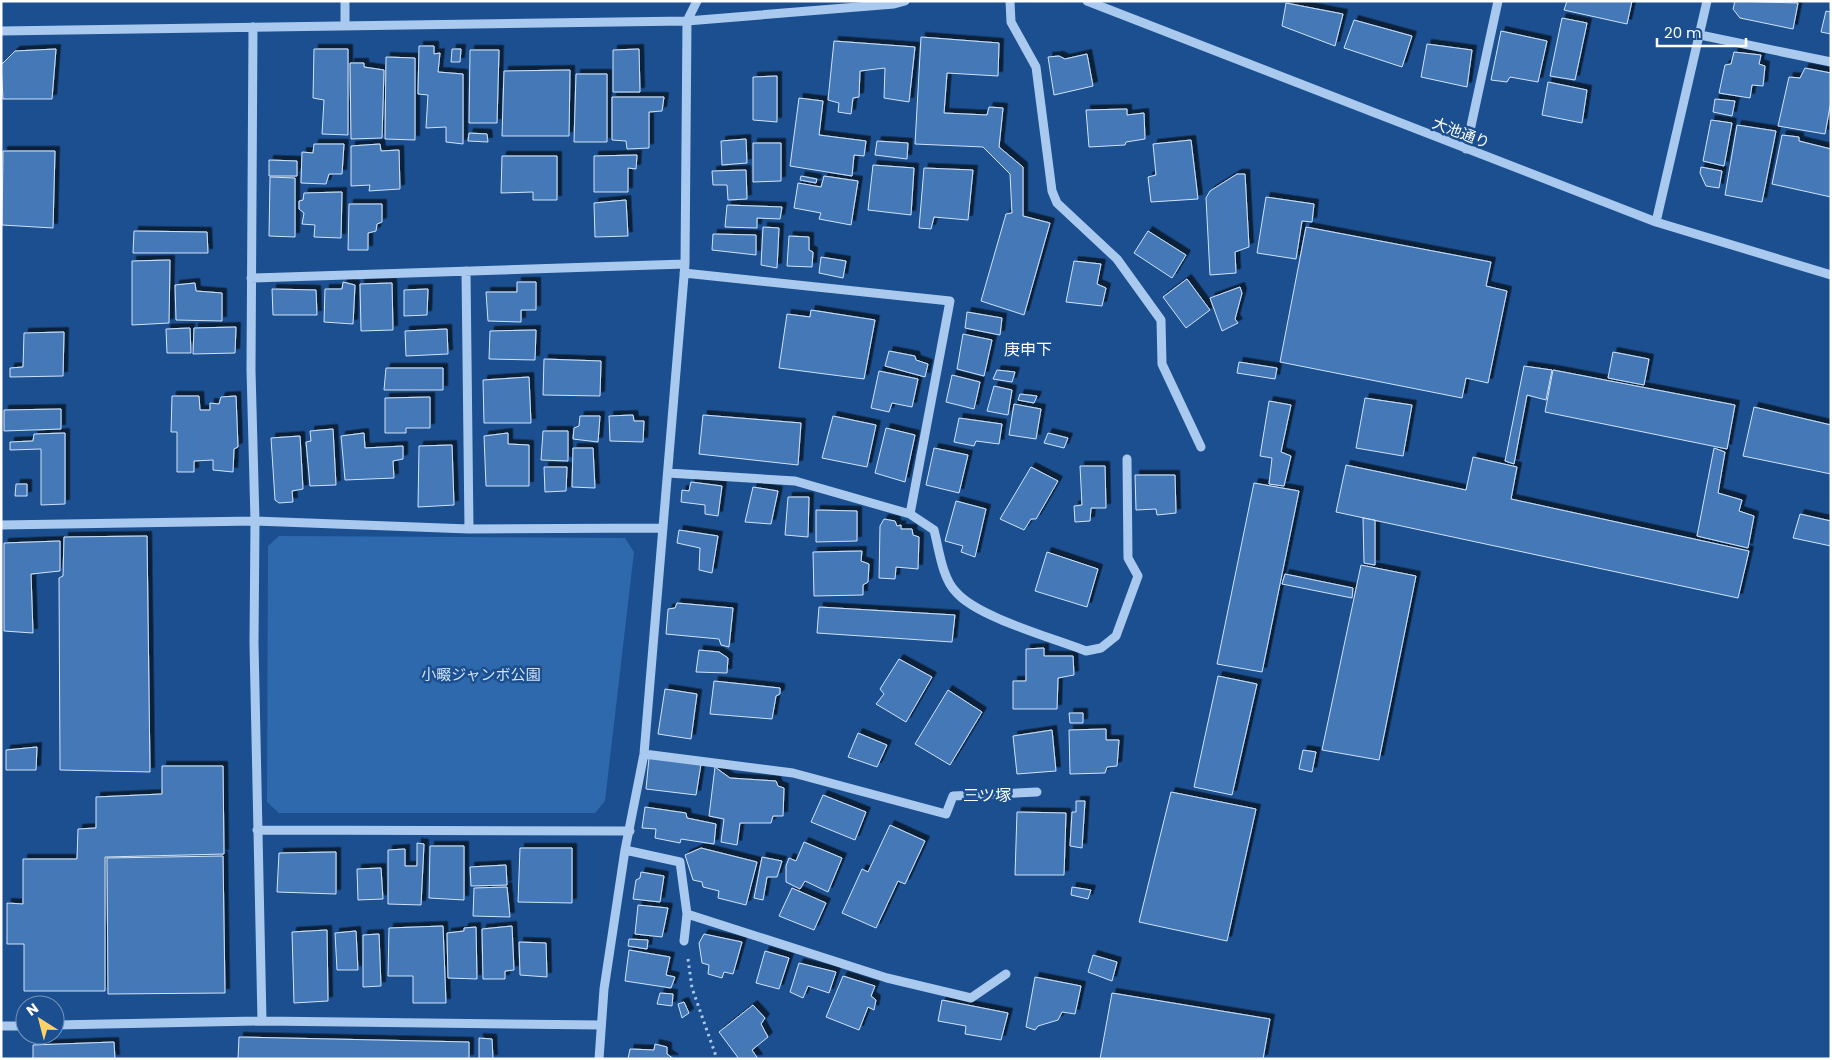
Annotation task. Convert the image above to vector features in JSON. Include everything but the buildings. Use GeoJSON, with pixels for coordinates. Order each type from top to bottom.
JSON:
{"type":"FeatureCollection","features":[{"type":"Feature","properties":{"kind":"street"},"geometry":{"type":"LineString","coordinates":[[345,1],[345,26]]}},
{"type":"Feature","properties":{"kind":"street"},"geometry":{"type":"LineString","coordinates":[[599,1059],[601,1025],[625,850],[644,754],[684,269],[687,21],[697,1]]}},
{"type":"Feature","properties":{"kind":"street"},"geometry":{"type":"LineString","coordinates":[[1,31],[687,21],[894,4],[905,1]]}},
{"type":"Feature","properties":{"kind":"street"},"geometry":{"type":"LineString","coordinates":[[1010,1],[1011,22],[1036,67],[1052,191],[1057,203],[1117,259],[1161,320],[1162,364],[1201,447]]}},
{"type":"Feature","properties":{"kind":"street","name":"大池通り"},"geometry":{"type":"LineString","coordinates":[[1087,1],[1656,222],[1831,275]]}},
{"type":"Feature","properties":{"kind":"street"},"geometry":{"type":"LineString","coordinates":[[1466,149],[1498,1]]}},
{"type":"Feature","properties":{"kind":"street"},"geometry":{"type":"LineString","coordinates":[[1656,222],[1707,1]]}},
{"type":"Feature","properties":{"kind":"street"},"geometry":{"type":"LineString","coordinates":[[253,27],[251,370],[255,521],[254,643],[257,830],[262,1021]]}},
{"type":"Feature","properties":{"kind":"street"},"geometry":{"type":"LineString","coordinates":[[1700,35],[1831,62]]}},
{"type":"Feature","properties":{"kind":"street"},"geometry":{"type":"LineString","coordinates":[[251,278],[466,271],[684,269],[950,301],[910,514]]}},
{"type":"Feature","properties":{"kind":"street"},"geometry":{"type":"LineString","coordinates":[[466,271],[469,529]]}},
{"type":"Feature","properties":{"kind":"street"},"geometry":{"type":"LineString","coordinates":[[668,473],[795,481],[910,514],[934,530],[946,574],[955,592],[977,609],[1086,651],[1101,648],[1116,636],[1138,576],[1128,558],[1128,459]]}},
{"type":"Feature","properties":{"kind":"street"},"geometry":{"type":"LineString","coordinates":[[1,525],[255,521],[469,529],[663,528]]}},
{"type":"Feature","properties":{"kind":"street"},"geometry":{"type":"LineString","coordinates":[[644,754],[793,773],[946,814],[953,796],[1037,792]]}},
{"type":"Feature","properties":{"kind":"street"},"geometry":{"type":"LineString","coordinates":[[257,830],[630,832]]}},
{"type":"Feature","properties":{"kind":"street"},"geometry":{"type":"LineString","coordinates":[[625,850],[680,862],[687,914],[684,941]]}},
{"type":"Feature","properties":{"kind":"street"},"geometry":{"type":"LineString","coordinates":[[687,914],[887,978],[971,998],[1006,974]]}},
{"type":"Feature","properties":{"kind":"street"},"geometry":{"type":"LineString","coordinates":[[65,1025],[262,1021],[601,1025]]}},
{"type":"Feature","properties":{"kind":"street"},"geometry":{"type":"LineString","coordinates":[[1,1026],[15,1026]]}},
{"type":"Feature","properties":{"kind":"path"},"geometry":{"type":"LineString","coordinates":[[684,941],[692,988],[717,1059]]}},
{"type":"Feature","properties":{"kind":"green space","name":"小畷ジャンボ公園"},"geometry":{"type":"Polygon","coordinates":[[[279,536],[625,538],[634,552],[605,801],[595,813],[279,813],[267,802],[268,546],[279,536]]]}},
{"type":"Feature","properties":{"kind":"district","name":"庚申下"},"geometry":{"type":"Point","coordinates":[1028,349]}},
{"type":"Feature","properties":{"kind":"district","name":"三ツ塚"},"geometry":{"type":"Point","coordinates":[987,795]}}]}
